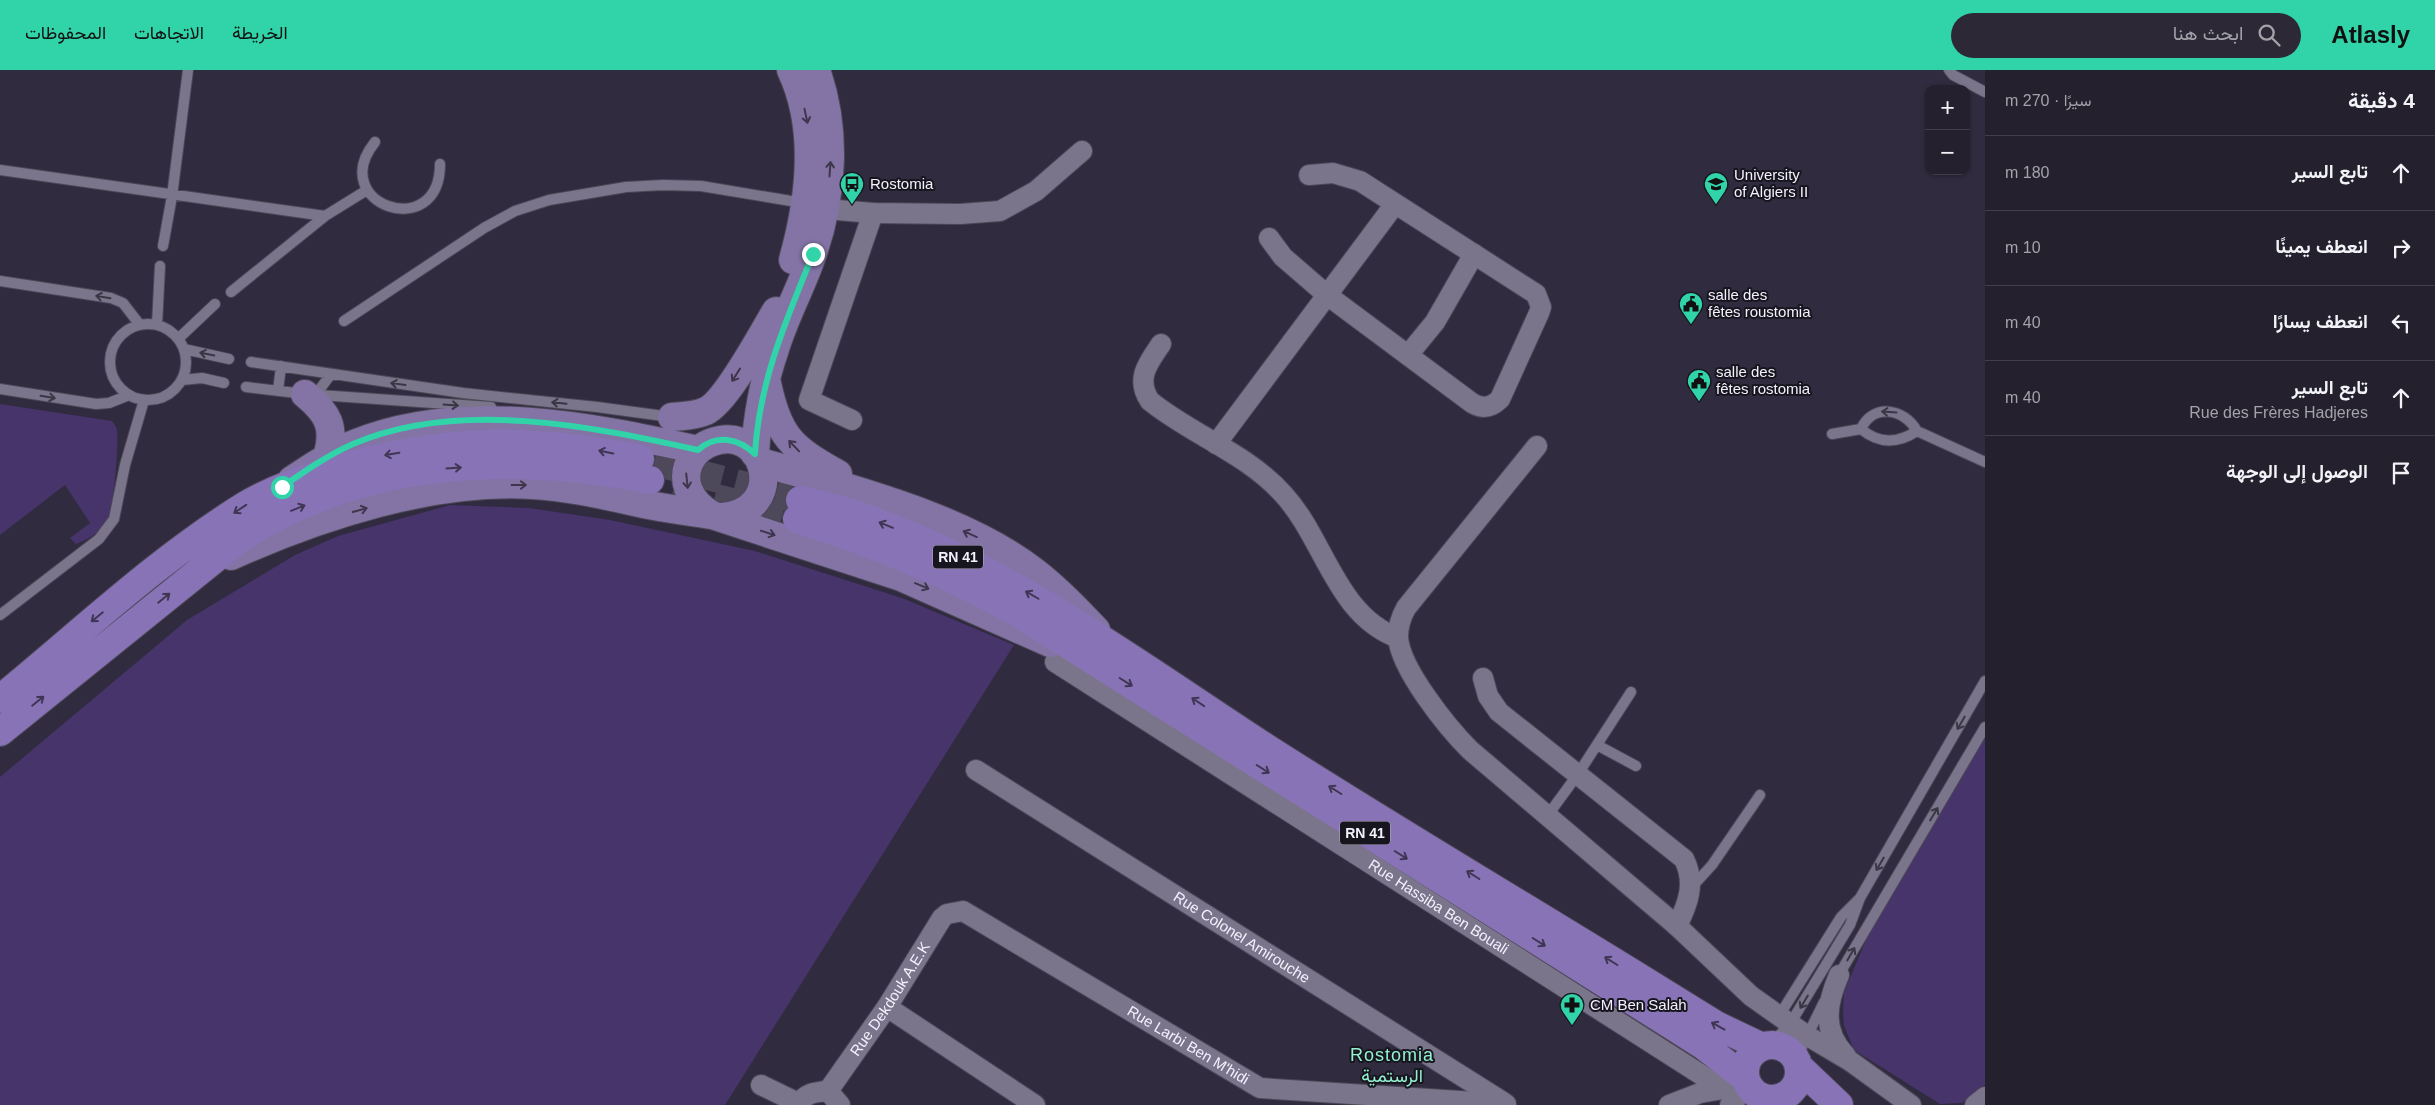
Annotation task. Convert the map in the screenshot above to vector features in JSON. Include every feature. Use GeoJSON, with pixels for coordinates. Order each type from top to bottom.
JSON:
{"type":"FeatureCollection","features":[{"type":"Feature","properties":{"kind":"highway"},"geometry":{"type":"LineString","coordinates":[[0,699],[174,554],[247,504],[282,487],[388,455],[460,444],[500,442],[555,444],[652,471],[504,464],[431,469],[354,486],[284,514],[251,531],[200,569],[0,732]]}},
{"type":"Feature","properties":{"kind":"highway","name":"RN 41"},"geometry":{"type":"LineString","coordinates":[[798,510],[956,580],[1022,615],[1094,647],[1649,997]]}},
{"type":"Feature","properties":{"kind":"highway"},"geometry":{"type":"LineString","coordinates":[[1649,997],[1766,1046],[1785,1048],[1794,1040]]}},
{"type":"Feature","properties":{"kind":"highway"},"geometry":{"type":"LineString","coordinates":[[1649,997],[1704,1046],[1738,1089],[1779,1102],[1794,1089],[1800,1074],[1794,1040]]}},
{"type":"Feature","properties":{"kind":"highway"},"geometry":{"type":"LineString","coordinates":[[1794,1040],[1839,1105]]}},
{"type":"Feature","properties":{"kind":"highway"},"geometry":{"type":"LineString","coordinates":[[1738,1089],[1746,1063],[1756,1050],[1766,1046]]}},
{"type":"Feature","properties":{"kind":"main road"},"geometry":{"type":"LineString","coordinates":[[200,569],[283,532],[414,495],[466,485],[531,485],[558,488],[717,516],[744,512],[757,501],[763,485],[758,458],[758,416],[766,379],[775,348],[813,254],[815,206],[808,178],[808,128],[802,97],[791,70]]}},
{"type":"Feature","properties":{"kind":"main road"},"geometry":{"type":"LineString","coordinates":[[816,70],[827,108],[830,161],[815,206],[796,249],[781,304],[751,393],[690,461],[686,474],[687,486],[692,499],[700,508],[717,516],[902,577],[1026,633],[1094,647]]}},
{"type":"Feature","properties":{"kind":"main road"},"geometry":{"type":"LineString","coordinates":[[672,417],[694,415],[712,407],[726,392],[781,304]]}},
{"type":"Feature","properties":{"kind":"main road"},"geometry":{"type":"LineString","coordinates":[[766,379],[776,418],[789,441],[814,461],[881,498]]}},
{"type":"Feature","properties":{"kind":"main road"},"geometry":{"type":"LineString","coordinates":[[313,397],[327,417],[330,426],[330,447],[326,457]]}},
{"type":"Feature","properties":{"kind":"main road"},"geometry":{"type":"LineString","coordinates":[[282,487],[326,457],[355,443],[388,432],[440,422],[477,421],[710,438],[747,446],[758,458],[881,498],[985,541],[1034,571],[1064,597],[1094,647]]}},
{"type":"Feature","properties":{"kind":"street"},"geometry":{"type":"LineString","coordinates":[[815,206],[873,213],[960,214],[1000,211],[1036,190],[1082,151]]}},
{"type":"Feature","properties":{"kind":"street"},"geometry":{"type":"LineString","coordinates":[[1269,238],[1283,257],[1327,295],[1477,406],[1490,406],[1500,399],[1539,314],[1539,300],[1530,290],[1360,181],[1347,176],[1321,173],[1309,174]]}},
{"type":"Feature","properties":{"kind":"street"},"geometry":{"type":"LineString","coordinates":[[1216,444],[1396,204]]}},
{"type":"Feature","properties":{"kind":"street"},"geometry":{"type":"LineString","coordinates":[[852,420],[809,400],[873,213]]}},
{"type":"Feature","properties":{"kind":"street"},"geometry":{"type":"LineString","coordinates":[[1408,355],[1435,322],[1474,254]]}},
{"type":"Feature","properties":{"kind":"street"},"geometry":{"type":"LineString","coordinates":[[1161,344],[1144,369],[1142,377],[1145,394],[1157,406],[1263,475],[1285,495],[1358,612],[1379,630],[1398,638]]}},
{"type":"Feature","properties":{"kind":"street"},"geometry":{"type":"LineString","coordinates":[[1537,446],[1406,608],[1401,617],[1398,638],[1402,653],[1416,681],[1442,720],[1470,750],[1676,926],[1794,1040],[1850,1062],[1911,1105]]}},
{"type":"Feature","properties":{"kind":"street","name":"Rue Hassiba Ben Bouali"},"geometry":{"type":"LineString","coordinates":[[1055,662],[1738,1089]]}},
{"type":"Feature","properties":{"kind":"street"},"geometry":{"type":"LineString","coordinates":[[1483,678],[1488,696],[1499,712],[1684,859],[1689,872],[1691,889],[1686,909],[1676,926]]}},
{"type":"Feature","properties":{"kind":"street","name":"Rue Colonel Amirouche"},"geometry":{"type":"LineString","coordinates":[[976,770],[1506,1105]]}},
{"type":"Feature","properties":{"kind":"street","name":"Rue Larbi Ben M'hidi"},"geometry":{"type":"LineString","coordinates":[[955,911],[970,913],[1260,1088],[1506,1105]]}},
{"type":"Feature","properties":{"kind":"street","name":"Rue Dekdouk A.E.K"},"geometry":{"type":"LineString","coordinates":[[834,1098],[942,918],[955,911]]}},
{"type":"Feature","properties":{"kind":"street"},"geometry":{"type":"LineString","coordinates":[[1839,975],[1832,991],[1827,1015],[1834,1040],[1850,1062]]}},
{"type":"Feature","properties":{"kind":"street"},"geometry":{"type":"LineString","coordinates":[[887,1008],[1035,1105]]}},
{"type":"Feature","properties":{"kind":"street"},"geometry":{"type":"LineString","coordinates":[[761,1085],[798,1104],[812,1092],[834,1098]]}},
{"type":"Feature","properties":{"kind":"street"},"geometry":{"type":"LineString","coordinates":[[1677,1104],[1738,1089]]}},
{"type":"Feature","properties":{"kind":"street"},"geometry":{"type":"LineString","coordinates":[[1975,1105],[1985,1097]]}},
{"type":"Feature","properties":{"kind":"lane"},"geometry":{"type":"LineString","coordinates":[[163,246],[172,196],[188,70]]}},
{"type":"Feature","properties":{"kind":"lane"},"geometry":{"type":"LineString","coordinates":[[1949,70],[1953,75],[1985,92]]}},
{"type":"Feature","properties":{"kind":"lane"},"geometry":{"type":"LineString","coordinates":[[375,142],[366,152],[362,164],[362,178],[367,190],[376,200],[388,207],[401,210],[414,207],[426,201],[435,190],[440,177],[440,164]]}},
{"type":"Feature","properties":{"kind":"lane"},"geometry":{"type":"LineString","coordinates":[[0,170],[172,196],[325,216]]}},
{"type":"Feature","properties":{"kind":"lane"},"geometry":{"type":"LineString","coordinates":[[344,321],[484,228],[516,210],[549,200],[626,187],[663,185],[701,186],[815,206]]}},
{"type":"Feature","properties":{"kind":"lane"},"geometry":{"type":"LineString","coordinates":[[232,292],[325,216],[367,190]]}},
{"type":"Feature","properties":{"kind":"lane"},"geometry":{"type":"LineString","coordinates":[[157,324],[160,266]]}},
{"type":"Feature","properties":{"kind":"lane"},"geometry":{"type":"LineString","coordinates":[[0,281],[111,298],[123,303],[140,325]]}},
{"type":"Feature","properties":{"kind":"lane"},"geometry":{"type":"LineString","coordinates":[[179,338],[215,304]]}},
{"type":"Feature","properties":{"kind":"lane"},"geometry":{"type":"LineString","coordinates":[[157,324],[179,338],[184,349],[186,369],[182,380],[167,396],[156,400],[144,400],[129,395],[119,386],[112,375],[110,362],[112,349],[123,334],[140,325],[157,324]]}},
{"type":"Feature","properties":{"kind":"lane"},"geometry":{"type":"LineString","coordinates":[[184,349],[229,359]]}},
{"type":"Feature","properties":{"kind":"lane"},"geometry":{"type":"LineString","coordinates":[[251,362],[472,394],[672,417],[710,438]]}},
{"type":"Feature","properties":{"kind":"lane"},"geometry":{"type":"LineString","coordinates":[[278,390],[282,366]]}},
{"type":"Feature","properties":{"kind":"lane"},"geometry":{"type":"LineString","coordinates":[[313,397],[331,374]]}},
{"type":"Feature","properties":{"kind":"lane"},"geometry":{"type":"LineString","coordinates":[[182,380],[202,378],[224,383]]}},
{"type":"Feature","properties":{"kind":"lane"},"geometry":{"type":"LineString","coordinates":[[246,387],[278,390],[313,397],[503,408],[598,418]]}},
{"type":"Feature","properties":{"kind":"lane"},"geometry":{"type":"LineString","coordinates":[[0,389],[96,404],[109,403],[129,395]]}},
{"type":"Feature","properties":{"kind":"lane"},"geometry":{"type":"LineString","coordinates":[[0,615],[99,539],[114,519],[124,465],[144,400]]}},
{"type":"Feature","properties":{"kind":"lane"},"geometry":{"type":"LineString","coordinates":[[1861,429],[1865,420],[1882,411],[1892,411],[1901,414],[1911,421],[1917,431],[1985,462]]}},
{"type":"Feature","properties":{"kind":"lane"},"geometry":{"type":"LineString","coordinates":[[632,425],[710,438]]}},
{"type":"Feature","properties":{"kind":"lane"},"geometry":{"type":"LineString","coordinates":[[1832,434],[1861,429],[1880,441],[1896,440],[1907,437],[1917,431]]}},
{"type":"Feature","properties":{"kind":"lane"},"geometry":{"type":"LineString","coordinates":[[1794,1040],[1850,925],[1860,898],[1985,681]]}},
{"type":"Feature","properties":{"kind":"lane"},"geometry":{"type":"LineString","coordinates":[[1548,815],[1578,774],[1631,692]]}},
{"type":"Feature","properties":{"kind":"lane"},"geometry":{"type":"LineString","coordinates":[[1794,1040],[1839,975],[1985,727]]}},
{"type":"Feature","properties":{"kind":"lane"},"geometry":{"type":"LineString","coordinates":[[1597,744],[1636,766]]}},
{"type":"Feature","properties":{"kind":"lane"},"geometry":{"type":"LineString","coordinates":[[1691,889],[1712,865],[1760,795]]}},
{"type":"Feature","properties":{"kind":"shaded area"},"geometry":{"type":"Polygon","coordinates":[[[0,404],[112,421],[116,428],[117,439],[115,480],[108,520],[105,526],[98,532],[76,544],[70,538],[90,523],[65,485],[0,535],[0,404]]]}},
{"type":"Feature","properties":{"kind":"shaded area"},"geometry":{"type":"Polygon","coordinates":[[[450,505],[529,508],[610,520],[755,551],[902,598],[1014,645],[725,1105],[0,1105],[0,777],[187,620],[295,555],[338,536],[450,505]]]}},
{"type":"Feature","properties":{"kind":"shaded area"},"geometry":{"type":"Polygon","coordinates":[[[1985,726],[1985,1085],[1962,1103],[1940,1104],[1854,1050],[1844,1026],[1844,992],[1883,900],[1985,726]]]}},
{"type":"Feature","properties":{"kind":"tunnel"},"geometry":{"type":"LineString","coordinates":[[654,462],[800,500]]}},
{"type":"Feature","properties":{"kind":"tunnel"},"geometry":{"type":"LineString","coordinates":[[674,487],[797,519]]}},
{"type":"Feature","properties":{"kind":"place","name":"Rostomia"},"geometry":{"type":"Point","coordinates":[852,205]}},
{"type":"Feature","properties":{"kind":"place","name":"University of Algiers II"},"geometry":{"type":"Point","coordinates":[1716,205]}},
{"type":"Feature","properties":{"kind":"place","name":"salle des fêtes roustomia"},"geometry":{"type":"Point","coordinates":[1691,325]}},
{"type":"Feature","properties":{"kind":"place","name":"salle des fêtes rostomia"},"geometry":{"type":"Point","coordinates":[1699,402]}},
{"type":"Feature","properties":{"kind":"place","name":"CM Ben Salah"},"geometry":{"type":"Point","coordinates":[1572,1026]}},
{"type":"Feature","properties":{"kind":"district","name":"Rostomia الرستمية"},"geometry":{"type":"Point","coordinates":[1392,1065]}},
{"type":"Feature","properties":{"kind":"route"},"geometry":{"type":"LineString","coordinates":[[282,487],[326,457],[355,443],[388,432],[440,422],[477,421],[588,429],[698,450],[712,441],[724,439],[738,441],[755,454],[758,416],[766,379],[775,348],[813,254]]}}]}
